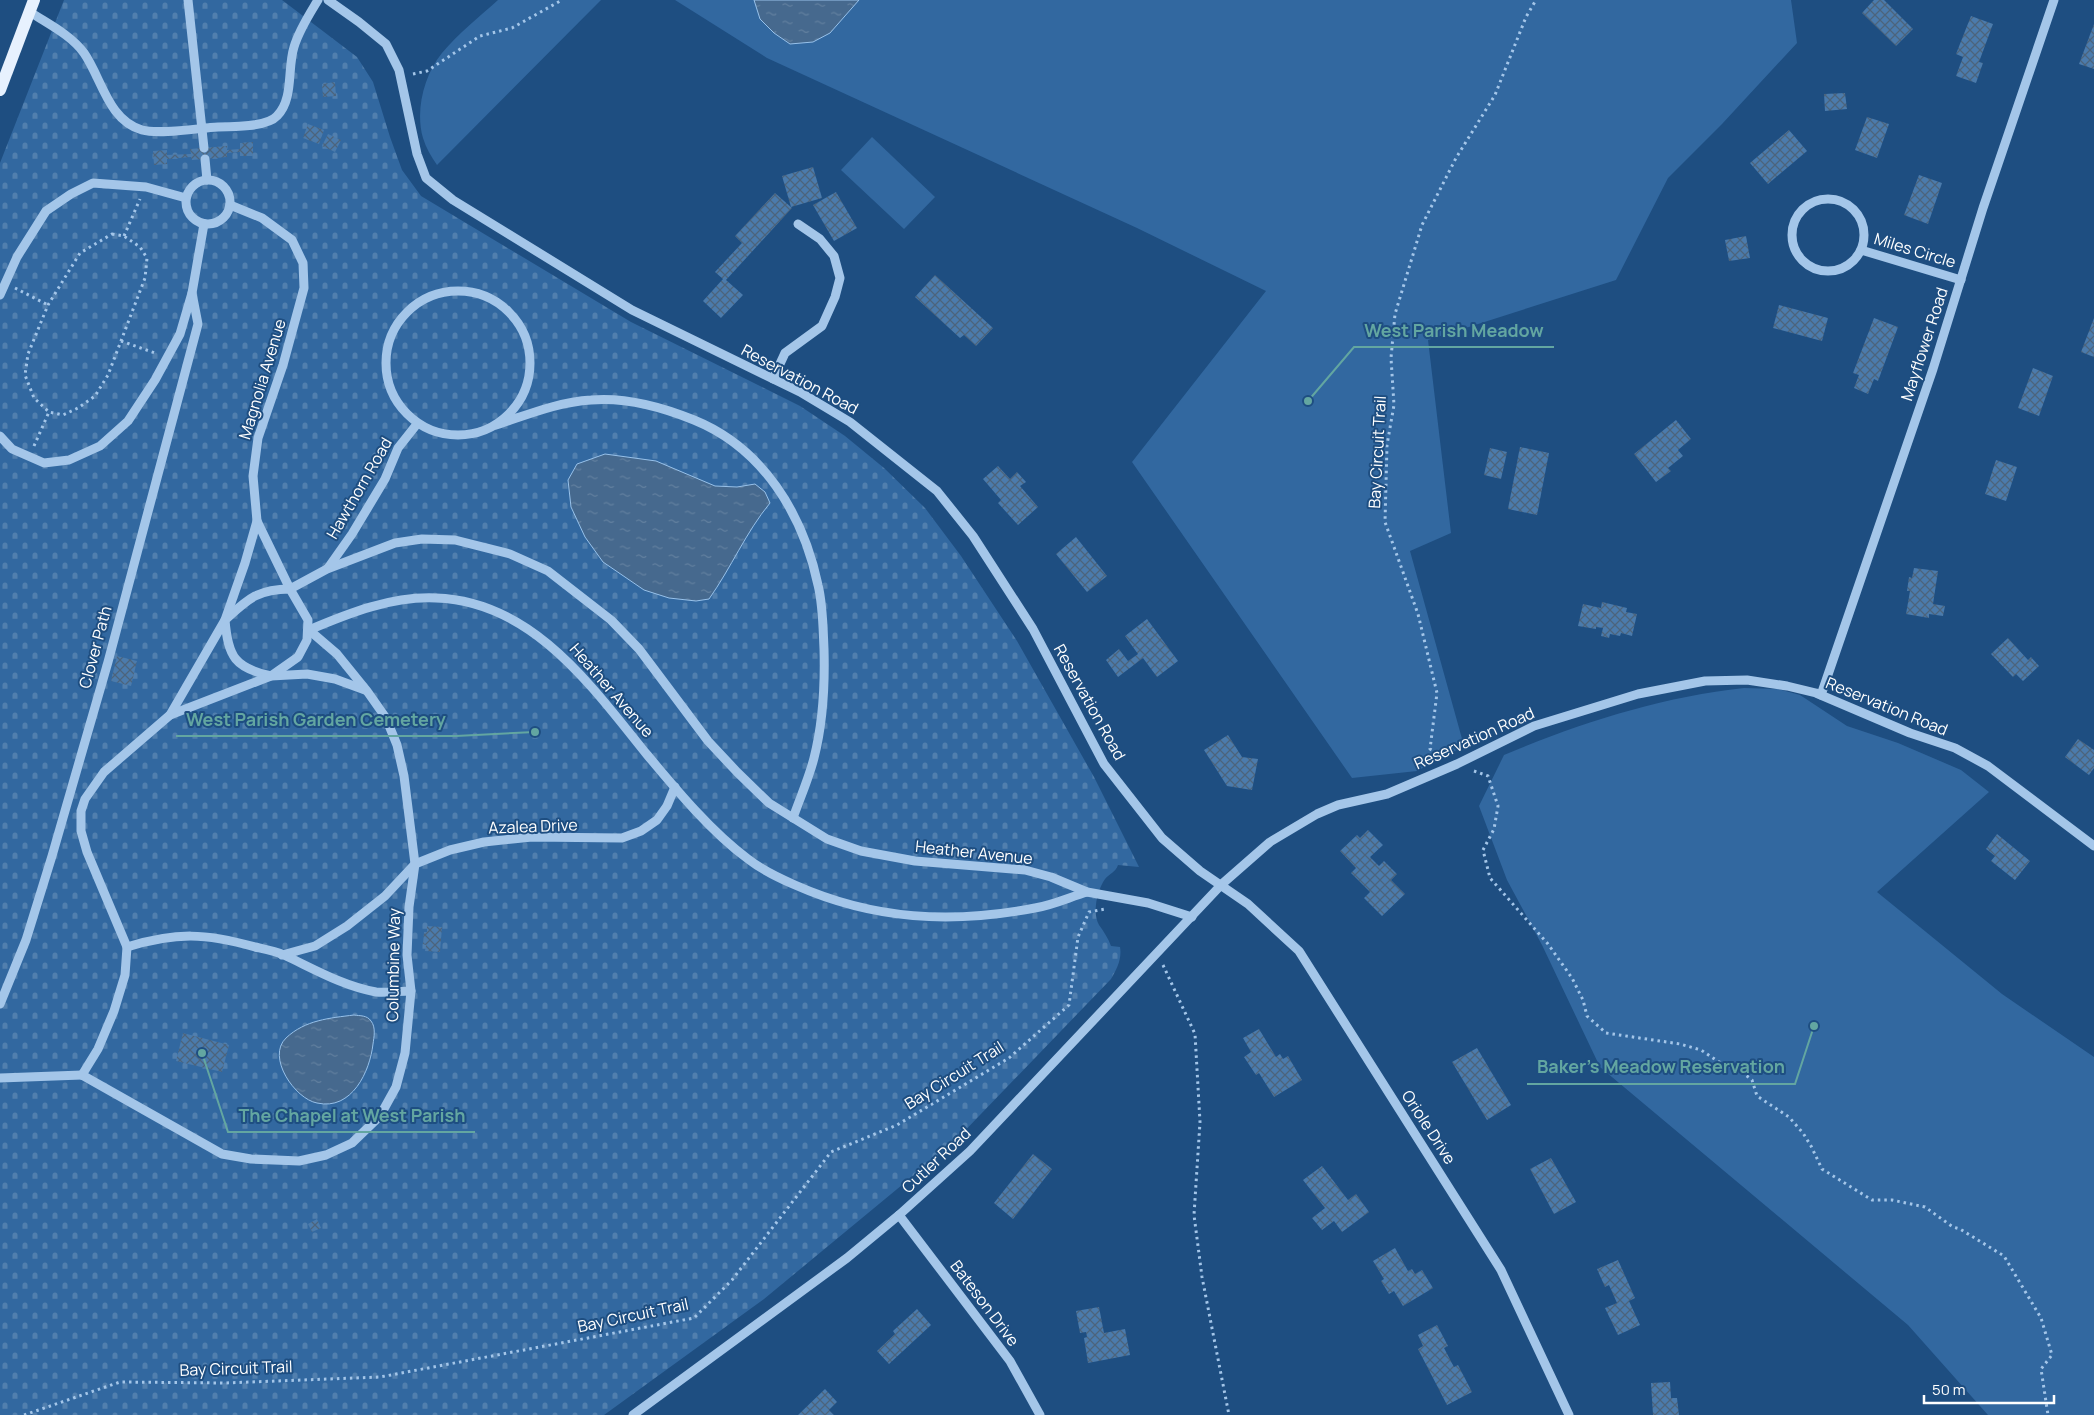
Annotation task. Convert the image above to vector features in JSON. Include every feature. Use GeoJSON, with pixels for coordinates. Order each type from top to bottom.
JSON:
{"type":"FeatureCollection","features":[{"type":"Feature","properties":{"kind":"main road"},"geometry":{"type":"LineString","coordinates":[[0,90],[32,6]]}},
{"type":"Feature","properties":{"kind":"street"},"geometry":{"type":"LineString","coordinates":[[188,0],[204,148]]}},
{"type":"Feature","properties":{"kind":"street"},"geometry":{"type":"LineString","coordinates":[[32,6],[84,53],[110,104],[128,122],[143,130],[250,126],[276,118],[286,103],[294,48],[305,22],[318,0]]}},
{"type":"Feature","properties":{"kind":"street","name":"Reservation Road"},"geometry":{"type":"LineString","coordinates":[[328,0],[386,44],[401,77],[418,154],[426,178],[453,200],[632,310],[773,379],[850,422],[937,491],[973,536],[1033,629],[1104,764],[1162,838],[1200,871],[1222,884],[1270,842],[1317,814],[1338,805],[1387,794],[1457,764],[1534,726],[1638,694],[1706,682],[1747,680],[1787,686],[1820,696],[1910,733],[1955,748],[1988,766],[2094,846]]}},
{"type":"Feature","properties":{"kind":"street","name":"Mayflower Road"},"geometry":{"type":"LineString","coordinates":[[1820,696],[1933,369],[1982,208],[2054,0]]}},
{"type":"Feature","properties":{"kind":"street"},"geometry":{"type":"LineString","coordinates":[[205,159],[207,180]]}},
{"type":"Feature","properties":{"kind":"street"},"geometry":{"type":"LineString","coordinates":[[207,180],[221,185],[229,197],[230,205],[228,212],[218,222],[204,224],[192,218],[188,212],[186,198],[194,186],[207,180]]}},
{"type":"Feature","properties":{"kind":"street"},"geometry":{"type":"LineString","coordinates":[[0,295],[17,256],[46,211],[71,194],[93,183],[146,188],[186,198]]}},
{"type":"Feature","properties":{"kind":"street","name":"Miles Circle"},"geometry":{"type":"LineString","coordinates":[[1820,200],[1836,200],[1844,203],[1856,213],[1863,227],[1864,235],[1861,250],[1857,257],[1839,270],[1824,271],[1810,267],[1799,257],[1792,243],[1796,219],[1806,206],[1820,200]]}},
{"type":"Feature","properties":{"kind":"street","name":"Magnolia Avenue"},"geometry":{"type":"LineString","coordinates":[[82,1075],[98,1049],[114,1011],[125,975],[127,947],[87,852],[81,831],[81,811],[85,799],[104,772],[170,715],[224,620],[258,521],[253,476],[258,438],[283,365],[304,288],[305,275],[303,263],[292,240],[262,218],[230,205]]}},
{"type":"Feature","properties":{"kind":"street"},"geometry":{"type":"LineString","coordinates":[[0,436],[12,449],[44,463],[69,460],[100,446],[128,421],[155,380],[180,334],[192,293],[204,224]]}},
{"type":"Feature","properties":{"kind":"street"},"geometry":{"type":"LineString","coordinates":[[773,379],[785,353],[822,326],[835,298],[840,278],[834,256],[820,239],[798,224]]}},
{"type":"Feature","properties":{"kind":"street","name":"Miles Circle"},"geometry":{"type":"LineString","coordinates":[[1861,250],[1960,280]]}},
{"type":"Feature","properties":{"kind":"street"},"geometry":{"type":"LineString","coordinates":[[496,425],[514,410],[526,390],[531,367],[529,344],[519,323],[503,306],[483,295],[460,290],[437,294],[416,304],[399,320],[389,341],[385,364],[389,387],[400,408],[417,424],[433,432],[452,436],[470,435],[551,407],[592,400],[632,402],[668,409],[710,426],[745,451],[774,482],[794,515],[808,547],[819,586],[823,631],[825,674],[814,757],[793,818]]}},
{"type":"Feature","properties":{"kind":"street","name":"Clover Path"},"geometry":{"type":"LineString","coordinates":[[0,1004],[26,940],[108,662],[198,324],[192,293]]}},
{"type":"Feature","properties":{"kind":"street","name":"Hawthorn Road"},"geometry":{"type":"LineString","coordinates":[[328,569],[352,534],[380,486],[398,448],[417,424]]}},
{"type":"Feature","properties":{"kind":"street"},"geometry":{"type":"LineString","coordinates":[[170,715],[271,676],[298,657],[307,640],[308,620],[290,589],[258,521]]}},
{"type":"Feature","properties":{"kind":"street","name":"Heather Avenue"},"geometry":{"type":"LineString","coordinates":[[290,589],[328,569],[395,543],[422,539],[455,540],[510,554],[548,571],[611,620],[639,649],[708,741],[769,803],[828,839],[861,851],[914,861],[1025,870],[1051,877],[1087,892]]}},
{"type":"Feature","properties":{"kind":"street"},"geometry":{"type":"LineString","coordinates":[[290,589],[270,590],[248,598],[224,620],[226,641],[239,662],[249,671],[271,676],[307,674],[335,679],[367,691]]}},
{"type":"Feature","properties":{"kind":"street","name":"Heather Avenue"},"geometry":{"type":"LineString","coordinates":[[309,630],[364,609],[399,601],[434,598],[453,600],[492,610],[524,626],[556,649],[590,683],[675,787],[711,825],[748,859],[780,878],[815,894],[856,908],[910,917],[955,917],[1037,908],[1087,892]]}},
{"type":"Feature","properties":{"kind":"street","name":"Columbine Way"},"geometry":{"type":"LineString","coordinates":[[82,1075],[222,1154],[251,1159],[299,1161],[326,1155],[352,1142],[380,1116],[396,1087],[405,1053],[411,990],[407,955],[409,907],[415,864],[405,786],[397,745],[386,718],[337,654],[309,630]]}},
{"type":"Feature","properties":{"kind":"street","name":"Azalea Drive"},"geometry":{"type":"LineString","coordinates":[[282,954],[315,946],[348,926],[385,896],[415,864],[450,850],[484,842],[532,837],[622,838],[641,831],[657,820],[667,806],[675,787]]}},
{"type":"Feature","properties":{"kind":"street","name":"Cutler Road"},"geometry":{"type":"LineString","coordinates":[[633,1415],[847,1258],[899,1215],[970,1151],[1222,884]]}},
{"type":"Feature","properties":{"kind":"street","name":"Oriole Drive"},"geometry":{"type":"LineString","coordinates":[[1222,884],[1248,904],[1298,951],[1501,1270],[1569,1415]]}},
{"type":"Feature","properties":{"kind":"street"},"geometry":{"type":"LineString","coordinates":[[1087,892],[1148,903],[1192,917]]}},
{"type":"Feature","properties":{"kind":"street"},"geometry":{"type":"LineString","coordinates":[[127,947],[181,935],[226,938],[282,954],[312,970],[348,984],[377,992],[411,990]]}},
{"type":"Feature","properties":{"kind":"street"},"geometry":{"type":"LineString","coordinates":[[0,1078],[82,1075]]}},
{"type":"Feature","properties":{"kind":"street","name":"Bateson Drive"},"geometry":{"type":"LineString","coordinates":[[899,1215],[1010,1361],[1040,1415]]}},
{"type":"Feature","properties":{"kind":"path"},"geometry":{"type":"LineString","coordinates":[[401,77],[428,71],[480,36],[512,28],[562,0]]}},
{"type":"Feature","properties":{"kind":"path","name":"Bay Circuit Trail"},"geometry":{"type":"LineString","coordinates":[[1457,764],[1430,749],[1437,694],[1418,614],[1385,522],[1387,445],[1394,405],[1391,358],[1394,314],[1422,226],[1456,158],[1495,95],[1526,18],[1536,0]]}},
{"type":"Feature","properties":{"kind":"path"},"geometry":{"type":"LineString","coordinates":[[124,236],[146,188]]}},
{"type":"Feature","properties":{"kind":"path"},"geometry":{"type":"LineString","coordinates":[[112,234],[124,236],[140,247],[147,258],[145,278],[108,374],[95,396],[78,408],[63,415],[49,412],[34,398],[25,375],[28,354],[48,305],[80,253],[112,234]]}},
{"type":"Feature","properties":{"kind":"path"},"geometry":{"type":"LineString","coordinates":[[5,284],[48,305]]}},
{"type":"Feature","properties":{"kind":"path"},"geometry":{"type":"LineString","coordinates":[[121,341],[168,358]]}},
{"type":"Feature","properties":{"kind":"path"},"geometry":{"type":"LineString","coordinates":[[29,456],[49,412]]}},
{"type":"Feature","properties":{"kind":"path"},"geometry":{"type":"LineString","coordinates":[[1457,764],[1488,776],[1498,806],[1494,829],[1483,850],[1490,878],[1554,951],[1580,993],[1587,1016],[1598,1027],[1606,1033],[1680,1044],[1702,1050],[1718,1062],[1738,1070],[1752,1080],[1757,1096],[1789,1117],[1812,1146],[1822,1169],[1872,1200],[1892,1200],[1925,1207],[1953,1227],[1960,1229],[2004,1256],[2041,1318],[2052,1355],[2041,1369],[2048,1415]]}},
{"type":"Feature","properties":{"kind":"path","name":"Bay Circuit Trail"},"geometry":{"type":"LineString","coordinates":[[24,1415],[120,1382],[225,1383],[380,1376],[694,1318],[732,1280],[831,1152],[897,1125],[1009,1058],[1069,1005],[1078,937],[1089,912],[1108,909]]}},
{"type":"Feature","properties":{"kind":"path"},"geometry":{"type":"LineString","coordinates":[[1157,953],[1195,1034],[1200,1122],[1194,1216],[1202,1277],[1229,1415]]}},
{"type":"Feature","properties":{"kind":"green space"},"geometry":{"type":"Polygon","coordinates":[[[64,0],[282,0],[357,57],[373,82],[402,170],[421,196],[631,322],[800,406],[845,436],[884,468],[925,508],[961,556],[1017,641],[1094,777],[1139,867],[1118,865],[1105,879],[1098,895],[1096,914],[1099,925],[1111,946],[1120,947],[1118,964],[1111,979],[954,1142],[764,1299],[604,1415],[0,1415],[0,163],[64,0]]]}},
{"type":"Feature","properties":{"kind":"green space"},"geometry":{"type":"Polygon","coordinates":[[[498,0],[601,0],[437,165],[423,138],[421,127],[421,105],[426,82],[442,53],[462,32],[498,0]]]}},
{"type":"Feature","properties":{"kind":"green space"},"geometry":{"type":"Polygon","coordinates":[[[675,0],[1791,0],[1797,43],[1722,124],[1668,178],[1616,280],[1428,340],[1451,533],[1410,551],[1464,746],[1417,771],[1352,778],[1132,462],[1266,291],[1137,228],[767,58],[675,0]]]}},
{"type":"Feature","properties":{"kind":"green space"},"geometry":{"type":"Polygon","coordinates":[[[872,137],[935,197],[904,229],[841,170],[872,137]]]}},
{"type":"Feature","properties":{"kind":"green space"},"geometry":{"type":"Polygon","coordinates":[[[1744,688],[1778,689],[1800,695],[1847,726],[1898,743],[1961,770],[1989,792],[1877,892],[2002,994],[2094,1057],[2094,1415],[1988,1415],[1908,1325],[1600,1067],[1542,945],[1507,880],[1479,806],[1504,755],[1562,732],[1621,713],[1682,698],[1744,688]]]}},
{"type":"Feature","properties":{"kind":"water"},"geometry":{"type":"Polygon","coordinates":[[[754,0],[859,0],[830,33],[813,42],[790,44],[774,33],[760,19],[754,0]]]}},
{"type":"Feature","properties":{"kind":"water"},"geometry":{"type":"Polygon","coordinates":[[[605,454],[656,461],[715,486],[737,487],[755,484],[765,492],[770,503],[753,526],[709,599],[696,601],[669,598],[644,590],[603,562],[585,537],[571,507],[568,480],[577,464],[605,454]]]}},
{"type":"Feature","properties":{"kind":"water"},"geometry":{"type":"Polygon","coordinates":[[[354,1015],[368,1018],[373,1023],[374,1029],[371,1055],[363,1077],[357,1087],[340,1101],[329,1104],[309,1100],[292,1086],[286,1076],[279,1056],[281,1046],[286,1038],[301,1027],[327,1019],[354,1015]]]}},
{"type":"Feature","properties":{"kind":"building"},"geometry":{"type":"Polygon","coordinates":[[[1874,0],[1884,0],[1913,29],[1896,46],[1862,13],[1874,0]]]}},
{"type":"Feature","properties":{"kind":"building"},"geometry":{"type":"Polygon","coordinates":[[[1971,16],[1993,24],[1979,62],[1983,63],[1976,83],[1956,76],[1963,57],[1956,54],[1971,16]]]}},
{"type":"Feature","properties":{"kind":"building"},"geometry":{"type":"Polygon","coordinates":[[[2094,24],[2094,69],[2079,64],[2094,24]]]}},
{"type":"Feature","properties":{"kind":"building"},"geometry":{"type":"Polygon","coordinates":[[[335,82],[336,96],[323,97],[322,84],[335,82]]]}},
{"type":"Feature","properties":{"kind":"building"},"geometry":{"type":"Polygon","coordinates":[[[1845,93],[1847,109],[1825,111],[1824,94],[1845,93]]]}},
{"type":"Feature","properties":{"kind":"building"},"geometry":{"type":"Polygon","coordinates":[[[1867,117],[1889,124],[1877,158],[1855,150],[1867,117]]]}},
{"type":"Feature","properties":{"kind":"building"},"geometry":{"type":"Polygon","coordinates":[[[308,124],[324,130],[319,144],[303,138],[308,124]]]}},
{"type":"Feature","properties":{"kind":"building"},"geometry":{"type":"Polygon","coordinates":[[[1789,130],[1807,151],[1768,184],[1750,163],[1789,130]]]}},
{"type":"Feature","properties":{"kind":"building"},"geometry":{"type":"Polygon","coordinates":[[[328,134],[341,140],[335,152],[322,146],[328,134]]]}},
{"type":"Feature","properties":{"kind":"building"},"geometry":{"type":"Polygon","coordinates":[[[253,142],[253,156],[240,156],[240,152],[227,153],[227,157],[192,160],[191,157],[167,159],[167,164],[154,165],[153,151],[167,150],[167,155],[191,154],[190,149],[227,146],[227,150],[240,149],[240,143],[253,142]]]}},
{"type":"Feature","properties":{"kind":"building"},"geometry":{"type":"Polygon","coordinates":[[[813,167],[822,198],[791,207],[782,176],[813,167]]]}},
{"type":"Feature","properties":{"kind":"building"},"geometry":{"type":"Polygon","coordinates":[[[1919,175],[1942,183],[1928,224],[1904,215],[1919,175]]]}},
{"type":"Feature","properties":{"kind":"building"},"geometry":{"type":"Polygon","coordinates":[[[836,192],[857,228],[834,241],[813,205],[836,192]]]}},
{"type":"Feature","properties":{"kind":"building"},"geometry":{"type":"Polygon","coordinates":[[[775,193],[792,208],[726,280],[743,295],[721,318],[703,301],[723,279],[715,272],[742,243],[735,236],[775,193]]]}},
{"type":"Feature","properties":{"kind":"building"},"geometry":{"type":"Polygon","coordinates":[[[1746,236],[1750,258],[1729,261],[1725,240],[1746,236]]]}},
{"type":"Feature","properties":{"kind":"building"},"geometry":{"type":"Polygon","coordinates":[[[935,275],[993,328],[976,346],[964,335],[960,338],[915,297],[935,275]]]}},
{"type":"Feature","properties":{"kind":"building"},"geometry":{"type":"Polygon","coordinates":[[[1779,305],[1828,318],[1822,341],[1773,328],[1779,305]]]}},
{"type":"Feature","properties":{"kind":"building"},"geometry":{"type":"Polygon","coordinates":[[[1874,318],[1898,327],[1878,381],[1874,379],[1868,394],[1854,388],[1859,375],[1853,373],[1874,318]]]}},
{"type":"Feature","properties":{"kind":"building"},"geometry":{"type":"Polygon","coordinates":[[[2094,318],[2094,357],[2081,352],[2094,318]]]}},
{"type":"Feature","properties":{"kind":"building"},"geometry":{"type":"Polygon","coordinates":[[[2033,368],[2053,376],[2039,416],[2018,408],[2033,368]]]}},
{"type":"Feature","properties":{"kind":"building"},"geometry":{"type":"Polygon","coordinates":[[[1676,420],[1691,439],[1678,450],[1683,456],[1668,468],[1671,471],[1656,482],[1634,454],[1676,420]]]}},
{"type":"Feature","properties":{"kind":"building"},"geometry":{"type":"Polygon","coordinates":[[[1520,447],[1549,453],[1537,515],[1508,509],[1520,447]]]}},
{"type":"Feature","properties":{"kind":"building"},"geometry":{"type":"Polygon","coordinates":[[[1490,448],[1507,452],[1501,479],[1484,475],[1490,448]]]}},
{"type":"Feature","properties":{"kind":"building"},"geometry":{"type":"Polygon","coordinates":[[[1996,460],[2017,467],[2006,501],[1985,494],[1996,460]]]}},
{"type":"Feature","properties":{"kind":"building"},"geometry":{"type":"Polygon","coordinates":[[[998,466],[1010,479],[1017,472],[1026,482],[1020,486],[1038,507],[1018,525],[998,503],[1001,500],[983,479],[998,466]]]}},
{"type":"Feature","properties":{"kind":"building"},"geometry":{"type":"Polygon","coordinates":[[[1076,537],[1107,576],[1087,592],[1056,554],[1076,537]]]}},
{"type":"Feature","properties":{"kind":"building"},"geometry":{"type":"Polygon","coordinates":[[[1914,568],[1938,571],[1933,604],[1945,606],[1943,616],[1929,614],[1929,618],[1906,614],[1910,591],[1907,591],[1909,577],[1912,578],[1914,568]]]}},
{"type":"Feature","properties":{"kind":"building"},"geometry":{"type":"Polygon","coordinates":[[[1602,602],[1627,608],[1626,612],[1637,614],[1632,636],[1621,633],[1620,636],[1610,634],[1609,638],[1601,636],[1603,628],[1596,627],[1596,629],[1578,626],[1583,604],[1601,608],[1602,602]]]}},
{"type":"Feature","properties":{"kind":"building"},"geometry":{"type":"Polygon","coordinates":[[[1147,619],[1178,661],[1157,677],[1143,658],[1118,677],[1106,660],[1119,649],[1128,661],[1138,654],[1125,636],[1147,619]]]}},
{"type":"Feature","properties":{"kind":"building"},"geometry":{"type":"Polygon","coordinates":[[[2008,638],[2028,660],[2031,657],[2039,666],[2023,681],[2016,674],[2013,677],[1991,654],[2008,638]]]}},
{"type":"Feature","properties":{"kind":"building"},"geometry":{"type":"Polygon","coordinates":[[[117,656],[137,661],[131,686],[111,681],[117,656]]]}},
{"type":"Feature","properties":{"kind":"building"},"geometry":{"type":"Polygon","coordinates":[[[1228,735],[1242,757],[1258,759],[1252,790],[1227,786],[1204,750],[1228,735]]]}},
{"type":"Feature","properties":{"kind":"building"},"geometry":{"type":"Polygon","coordinates":[[[2078,739],[2094,750],[2094,768],[2089,775],[2065,757],[2078,739]]]}},
{"type":"Feature","properties":{"kind":"building"},"geometry":{"type":"Polygon","coordinates":[[[1368,830],[1383,845],[1370,857],[1379,866],[1384,861],[1397,874],[1391,880],[1405,894],[1382,916],[1364,898],[1370,892],[1351,873],[1356,868],[1340,851],[1357,835],[1360,838],[1368,830]]]}},
{"type":"Feature","properties":{"kind":"building"},"geometry":{"type":"Polygon","coordinates":[[[1997,834],[2030,861],[2015,880],[1991,861],[1995,856],[1986,849],[1997,834]]]}},
{"type":"Feature","properties":{"kind":"building"},"geometry":{"type":"Polygon","coordinates":[[[427,926],[442,927],[440,952],[425,951],[426,945],[423,944],[424,932],[427,932],[427,926]]]}},
{"type":"Feature","properties":{"kind":"building"},"geometry":{"type":"Polygon","coordinates":[[[1259,1029],[1276,1057],[1280,1054],[1283,1059],[1288,1056],[1302,1080],[1274,1097],[1259,1073],[1256,1075],[1244,1057],[1251,1052],[1243,1038],[1259,1029]]]}},
{"type":"Feature","properties":{"kind":"building"},"geometry":{"type":"Polygon","coordinates":[[[183,1033],[229,1045],[222,1072],[176,1061],[183,1033]]]}},
{"type":"Feature","properties":{"kind":"building"},"geometry":{"type":"Polygon","coordinates":[[[1477,1048],[1511,1105],[1487,1120],[1452,1062],[1477,1048]]]}},
{"type":"Feature","properties":{"kind":"building"},"geometry":{"type":"Polygon","coordinates":[[[1033,1154],[1052,1169],[1013,1219],[994,1203],[1033,1154]]]}},
{"type":"Feature","properties":{"kind":"building"},"geometry":{"type":"Polygon","coordinates":[[[1551,1158],[1576,1202],[1554,1214],[1530,1169],[1551,1158]]]}},
{"type":"Feature","properties":{"kind":"building"},"geometry":{"type":"Polygon","coordinates":[[[1322,1166],[1348,1200],[1356,1194],[1369,1212],[1342,1232],[1334,1221],[1322,1230],[1312,1218],[1325,1208],[1303,1180],[1322,1166]]]}},
{"type":"Feature","properties":{"kind":"building"},"geometry":{"type":"Polygon","coordinates":[[[317,1219],[321,1228],[312,1232],[308,1224],[317,1219]]]}},
{"type":"Feature","properties":{"kind":"building"},"geometry":{"type":"Polygon","coordinates":[[[1395,1248],[1408,1271],[1412,1269],[1415,1274],[1422,1270],[1433,1288],[1403,1306],[1394,1291],[1389,1294],[1381,1281],[1384,1279],[1373,1261],[1395,1248]]]}},
{"type":"Feature","properties":{"kind":"building"},"geometry":{"type":"Polygon","coordinates":[[[1618,1260],[1635,1298],[1629,1301],[1640,1325],[1618,1335],[1605,1308],[1617,1303],[1609,1285],[1605,1287],[1597,1269],[1618,1260]]]}},
{"type":"Feature","properties":{"kind":"building"},"geometry":{"type":"Polygon","coordinates":[[[1099,1307],[1104,1333],[1125,1329],[1130,1355],[1088,1363],[1084,1338],[1087,1337],[1086,1332],[1080,1333],[1076,1311],[1099,1307]]]}},
{"type":"Feature","properties":{"kind":"building"},"geometry":{"type":"Polygon","coordinates":[[[917,1309],[931,1325],[889,1364],[877,1351],[895,1334],[893,1331],[917,1309]]]}},
{"type":"Feature","properties":{"kind":"building"},"geometry":{"type":"Polygon","coordinates":[[[1437,1325],[1448,1346],[1444,1348],[1454,1367],[1458,1365],[1472,1392],[1447,1405],[1418,1349],[1423,1346],[1418,1335],[1437,1325]]]}},
{"type":"Feature","properties":{"kind":"building"},"geometry":{"type":"Polygon","coordinates":[[[1670,1382],[1671,1398],[1677,1398],[1679,1415],[1653,1415],[1651,1383],[1670,1382]]]}},
{"type":"Feature","properties":{"kind":"building"},"geometry":{"type":"Polygon","coordinates":[[[825,1389],[837,1402],[829,1410],[834,1415],[798,1415],[825,1389]]]}},
{"type":"Feature","properties":{"kind":"place","name":"West Parish Meadow"},"geometry":{"type":"Point","coordinates":[1308,401]}},
{"type":"Feature","properties":{"kind":"place","name":"West Parish Garden Cemetery"},"geometry":{"type":"Point","coordinates":[535,732]}},
{"type":"Feature","properties":{"kind":"place","name":"Baker's Meadow Reservation"},"geometry":{"type":"Point","coordinates":[1814,1026]}},
{"type":"Feature","properties":{"kind":"place","name":"The Chapel at West Parish"},"geometry":{"type":"Point","coordinates":[202,1053]}}]}
